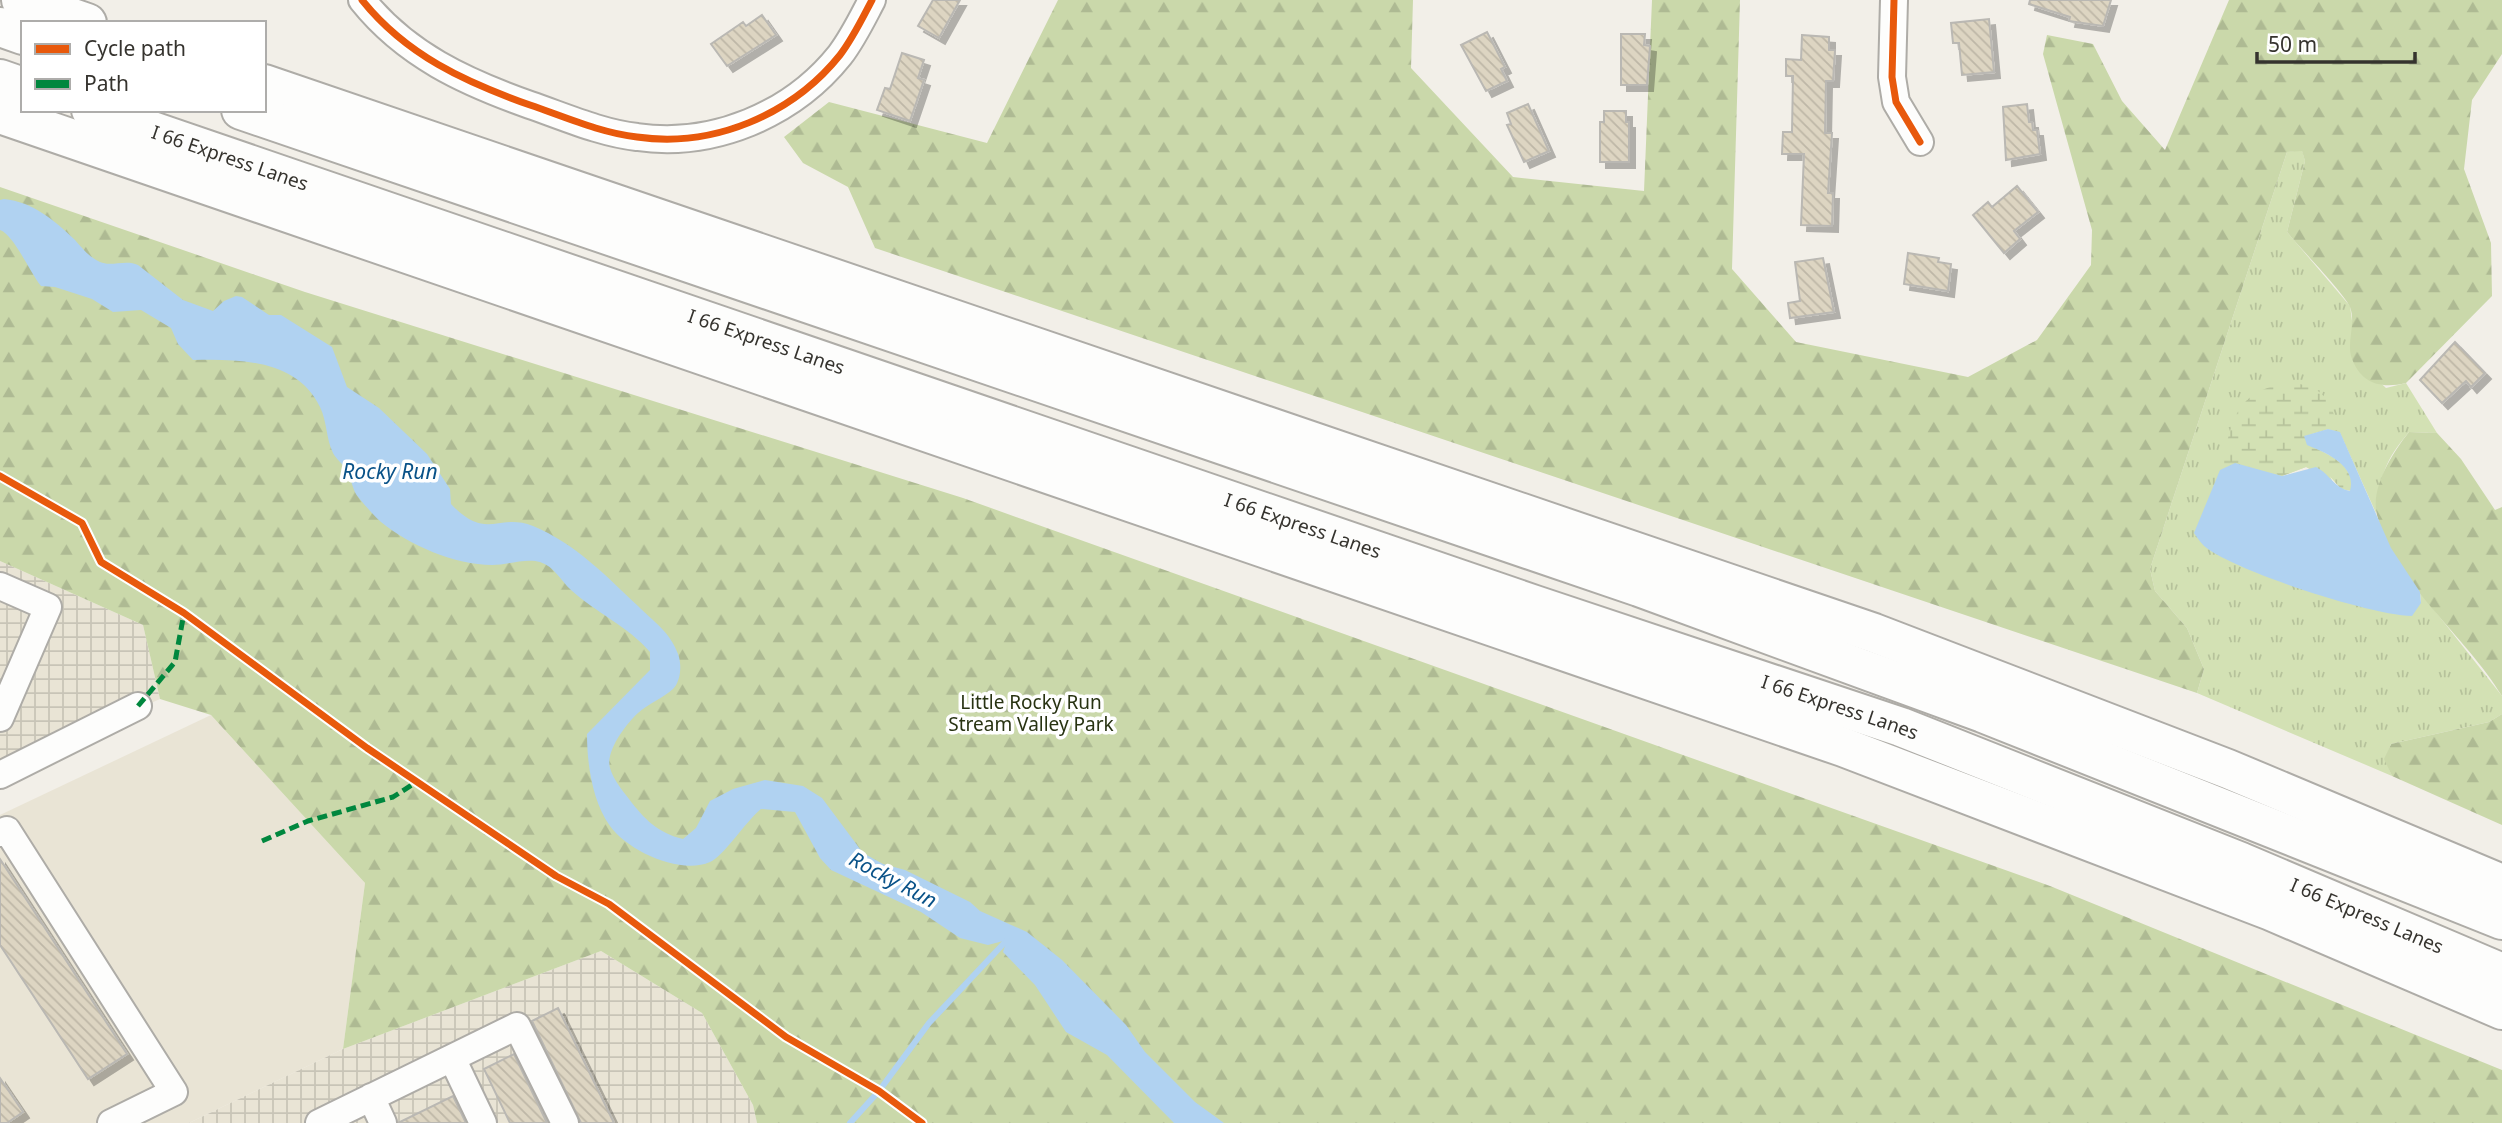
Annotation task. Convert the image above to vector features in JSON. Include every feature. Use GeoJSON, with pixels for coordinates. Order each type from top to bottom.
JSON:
{"type":"FeatureCollection","features":[{"type":"Feature","properties":{"kind":"highway"},"geometry":{"type":"LineString","coordinates":[[21,0],[81,21]]}},
{"type":"Feature","properties":{"kind":"highway"},"geometry":{"type":"LineString","coordinates":[[0,27],[21,34]]}},
{"type":"Feature","properties":{"kind":"highway"},"geometry":{"type":"LineString","coordinates":[[0,79],[21,86]]}},
{"type":"Feature","properties":{"kind":"highway"},"geometry":{"type":"LineString","coordinates":[[266,85],[1874,633],[2228,769],[2502,884]]}},
{"type":"Feature","properties":{"kind":"highway","name":"I 66 Express Lanes"},"geometry":{"type":"LineString","coordinates":[[97,112],[1535,605],[1901,727],[2241,862],[2502,973]]}},
{"type":"Feature","properties":{"kind":"highway"},"geometry":{"type":"LineString","coordinates":[[247,112],[1664,596],[1996,718],[2502,920]]}},
{"type":"Feature","properties":{"kind":"highway"},"geometry":{"type":"LineString","coordinates":[[0,114],[1843,747],[2271,911],[2502,1010]]}},
{"type":"Feature","properties":{"kind":"street"},"geometry":{"type":"LineString","coordinates":[[362,0],[408,46],[459,78],[611,132],[662,139],[692,138],[732,129],[782,106],[812,84],[840,54],[872,0]]}},
{"type":"Feature","properties":{"kind":"street"},"geometry":{"type":"LineString","coordinates":[[1894,0],[1892,77],[1896,102],[1920,142]]}},
{"type":"Feature","properties":{"kind":"street"},"geometry":{"type":"LineString","coordinates":[[0,586],[48,607],[0,718]]}},
{"type":"Feature","properties":{"kind":"street"},"geometry":{"type":"LineString","coordinates":[[0,775],[138,706]]}},
{"type":"Feature","properties":{"kind":"street"},"geometry":{"type":"LineString","coordinates":[[0,833],[7,830],[174,1093],[111,1123]]}},
{"type":"Feature","properties":{"kind":"street"},"geometry":{"type":"LineString","coordinates":[[320,1123],[517,1026],[565,1123]]}},
{"type":"Feature","properties":{"kind":"street"},"geometry":{"type":"LineString","coordinates":[[452,1058],[483,1123]]}},
{"type":"Feature","properties":{"kind":"street"},"geometry":{"type":"LineString","coordinates":[[371,1097],[383,1123]]}},
{"type":"Feature","properties":{"kind":"path"},"geometry":{"type":"LineString","coordinates":[[879,1091],[922,1123]]}},
{"type":"Feature","properties":{"kind":"shaded area"},"geometry":{"type":"Polygon","coordinates":[[[0,561],[143,625],[160,699],[0,770],[0,561]]]}},
{"type":"Feature","properties":{"kind":"shaded area"},"geometry":{"type":"Polygon","coordinates":[[[211,715],[365,883],[343,1049],[189,1123],[0,1123],[0,815],[211,715]]]}},
{"type":"Feature","properties":{"kind":"shaded area"},"geometry":{"type":"Polygon","coordinates":[[[601,951],[702,1013],[753,1105],[757,1123],[189,1123],[343,1049],[601,951]]]}},
{"type":"Feature","properties":{"kind":"green space"},"geometry":{"type":"Polygon","coordinates":[[[1058,0],[1413,0],[1411,68],[1513,177],[1644,191],[1652,0],[1740,0],[1732,269],[1796,342],[1968,377],[2037,340],[2091,265],[2092,230],[2043,54],[2047,35],[2093,44],[2122,101],[2165,150],[2229,0],[2502,0],[2502,54],[2472,100],[2464,169],[2491,243],[2492,296],[2406,383],[2380,384],[2366,378],[2360,373],[2351,356],[2350,307],[2331,281],[2287,232],[2305,161],[2302,151],[2287,152],[2150,569],[2155,591],[2187,628],[2204,669],[2197,693],[875,248],[848,187],[803,163],[784,137],[829,102],[987,143],[1058,0]]]}},
{"type":"Feature","properties":{"kind":"green space"},"geometry":{"type":"Polygon","coordinates":[[[2302,150],[2305,161],[2287,232],[2350,306],[2353,328],[2351,355],[2386,388],[2406,383],[2437,433],[2409,432],[2400,443],[2385,470],[2376,513],[2340,433],[2328,429],[2305,436],[2319,449],[2333,483],[2306,467],[2282,476],[2421,603],[2420,592],[2502,696],[2502,714],[2489,722],[2391,744],[2385,759],[2392,776],[2197,693],[2204,669],[2187,628],[2155,591],[2150,569],[2287,152],[2302,150]]]}},
{"type":"Feature","properties":{"kind":"green space","name":"Little Rocky Run Stream Valley Park"},"geometry":{"type":"Polygon","coordinates":[[[0,187],[305,292],[963,498],[2050,886],[2502,1070],[2502,1123],[757,1123],[753,1105],[702,1013],[601,951],[343,1049],[365,883],[211,715],[160,699],[143,625],[0,561],[0,187]]]}},
{"type":"Feature","properties":{"kind":"green space"},"geometry":{"type":"Polygon","coordinates":[[[2288,382],[2311,387],[2329,403],[2340,432],[2328,429],[2305,436],[2307,445],[2332,456],[2345,468],[2350,474],[2351,491],[2341,489],[2326,472],[2306,467],[2282,476],[2236,463],[2220,470],[2233,423],[2245,402],[2269,387],[2288,382]]]}},
{"type":"Feature","properties":{"kind":"green space"},"geometry":{"type":"Polygon","coordinates":[[[2409,432],[2437,433],[2461,459],[2495,510],[2502,507],[2502,696],[2399,564],[2377,515],[2377,493],[2384,471],[2409,432]]]}},
{"type":"Feature","properties":{"kind":"green space"},"geometry":{"type":"Polygon","coordinates":[[[2502,714],[2502,825],[2392,776],[2384,759],[2391,744],[2489,722],[2502,714]]]}},
{"type":"Feature","properties":{"kind":"water","name":"Rocky Run"},"geometry":{"type":"Polygon","coordinates":[[[0,200],[24,204],[42,213],[100,262],[138,265],[183,300],[213,311],[224,301],[236,296],[242,297],[269,315],[281,315],[332,347],[347,387],[379,408],[427,454],[450,489],[451,504],[463,515],[474,522],[521,523],[549,533],[589,561],[656,622],[671,639],[678,654],[678,682],[673,689],[628,723],[614,746],[609,761],[611,772],[618,784],[652,824],[683,839],[696,828],[710,801],[733,789],[765,780],[803,786],[822,798],[863,853],[883,864],[905,870],[970,902],[980,911],[1027,932],[1062,960],[1126,1025],[1145,1052],[1195,1102],[1224,1123],[1174,1123],[1107,1055],[1066,1032],[1035,985],[1003,952],[1007,940],[988,945],[960,938],[921,912],[831,870],[820,858],[795,812],[761,809],[715,859],[698,865],[670,863],[629,844],[610,826],[599,805],[590,769],[587,734],[650,670],[650,652],[642,643],[580,598],[545,564],[529,561],[492,565],[463,562],[419,546],[381,522],[356,494],[348,473],[331,448],[320,407],[310,391],[297,379],[265,365],[229,360],[193,360],[178,344],[171,328],[141,310],[113,312],[92,299],[55,287],[41,286],[11,239],[0,230],[0,200]]]}},
{"type":"Feature","properties":{"kind":"water"},"geometry":{"type":"Polygon","coordinates":[[[2328,429],[2340,432],[2391,548],[2420,592],[2421,603],[2412,616],[2338,601],[2276,580],[2225,559],[2200,542],[2194,533],[2220,470],[2235,463],[2282,476],[2316,467],[2340,487],[2350,491],[2351,482],[2345,468],[2331,456],[2307,445],[2304,436],[2328,429]]]}},
{"type":"Feature","properties":{"kind":"building"},"geometry":{"type":"Polygon","coordinates":[[[933,0],[960,0],[939,38],[918,26],[933,0]]]}},
{"type":"Feature","properties":{"kind":"building"},"geometry":{"type":"Polygon","coordinates":[[[2030,0],[2111,0],[2103,26],[2069,21],[2070,17],[2029,4],[2030,0]]]}},
{"type":"Feature","properties":{"kind":"building"},"geometry":{"type":"Polygon","coordinates":[[[762,15],[776,35],[727,66],[711,44],[743,22],[746,26],[762,15]]]}},
{"type":"Feature","properties":{"kind":"building"},"geometry":{"type":"Polygon","coordinates":[[[1989,19],[1994,72],[1962,75],[1959,43],[1953,43],[1951,23],[1989,19]]]}},
{"type":"Feature","properties":{"kind":"building"},"geometry":{"type":"Polygon","coordinates":[[[1487,32],[1505,67],[1501,69],[1507,81],[1486,91],[1461,45],[1487,32]]]}},
{"type":"Feature","properties":{"kind":"building"},"geometry":{"type":"Polygon","coordinates":[[[1621,34],[1645,34],[1644,45],[1650,46],[1647,85],[1621,85],[1621,34]]]}},
{"type":"Feature","properties":{"kind":"building"},"geometry":{"type":"Polygon","coordinates":[[[1802,35],[1829,37],[1829,50],[1835,50],[1833,81],[1826,81],[1825,133],[1832,133],[1828,193],[1833,193],[1832,226],[1801,225],[1804,154],[1782,154],[1783,132],[1792,132],[1793,76],[1786,76],[1786,59],[1801,60],[1802,35]]]}},
{"type":"Feature","properties":{"kind":"building"},"geometry":{"type":"Polygon","coordinates":[[[902,53],[924,60],[918,78],[924,80],[910,121],[877,110],[885,88],[890,89],[902,53]]]}},
{"type":"Feature","properties":{"kind":"building"},"geometry":{"type":"Polygon","coordinates":[[[1528,104],[1549,151],[1524,162],[1507,125],[1511,124],[1507,113],[1528,104]]]}},
{"type":"Feature","properties":{"kind":"building"},"geometry":{"type":"Polygon","coordinates":[[[2027,104],[2029,122],[2032,122],[2033,130],[2037,130],[2040,154],[2006,160],[2003,107],[2027,104]]]}},
{"type":"Feature","properties":{"kind":"building"},"geometry":{"type":"Polygon","coordinates":[[[1604,111],[1626,111],[1626,122],[1629,122],[1629,162],[1600,162],[1600,122],[1604,122],[1604,111]]]}},
{"type":"Feature","properties":{"kind":"building"},"geometry":{"type":"Polygon","coordinates":[[[2017,186],[2038,212],[2014,231],[2020,239],[2004,253],[1973,215],[1988,202],[1992,207],[2017,186]]]}},
{"type":"Feature","properties":{"kind":"building"},"geometry":{"type":"Polygon","coordinates":[[[1908,253],[1939,258],[1938,262],[1951,264],[1948,291],[1904,284],[1908,253]]]}},
{"type":"Feature","properties":{"kind":"building"},"geometry":{"type":"Polygon","coordinates":[[[1823,258],[1834,312],[1790,318],[1788,303],[1800,301],[1795,262],[1823,258]]]}},
{"type":"Feature","properties":{"kind":"building"},"geometry":{"type":"Polygon","coordinates":[[[2455,342],[2485,373],[2471,387],[2466,381],[2442,403],[2420,380],[2455,342]]]}},
{"type":"Feature","properties":{"kind":"building"},"geometry":{"type":"Polygon","coordinates":[[[0,859],[127,1054],[88,1079],[0,945],[0,859]]]}},
{"type":"Feature","properties":{"kind":"building"},"geometry":{"type":"Polygon","coordinates":[[[558,1008],[614,1123],[581,1123],[532,1021],[558,1008]]]}},
{"type":"Feature","properties":{"kind":"building"},"geometry":{"type":"Polygon","coordinates":[[[514,1054],[547,1123],[510,1123],[484,1069],[514,1054]]]}},
{"type":"Feature","properties":{"kind":"building"},"geometry":{"type":"Polygon","coordinates":[[[0,1078],[23,1112],[7,1123],[0,1123],[0,1078]]]}},
{"type":"Feature","properties":{"kind":"building"},"geometry":{"type":"Polygon","coordinates":[[[453,1096],[466,1123],[398,1123],[453,1096]]]}},
{"type":"Feature","properties":{"kind":"waterway"},"geometry":{"type":"LineString","coordinates":[[850,1123],[879,1091],[929,1023],[1007,940]]}},
{"type":"Feature","properties":{"kind":"marked path"},"geometry":{"type":"LineString","coordinates":[[138,706],[175,662],[184,613]]}},
{"type":"Feature","properties":{"kind":"marked path"},"geometry":{"type":"LineString","coordinates":[[262,841],[308,821],[393,797],[418,781]]}},
{"type":"Feature","properties":{"kind":"cycle path"},"geometry":{"type":"LineString","coordinates":[[362,0],[379,19],[417,51],[483,87],[597,128],[624,135],[666,139],[722,132],[749,123],[799,95],[840,55],[872,0]]}},
{"type":"Feature","properties":{"kind":"cycle path"},"geometry":{"type":"LineString","coordinates":[[1894,0],[1892,77],[1896,102],[1920,142]]}},
{"type":"Feature","properties":{"kind":"cycle path"},"geometry":{"type":"LineString","coordinates":[[0,476],[82,523],[101,562],[184,613],[367,748],[556,876],[609,904],[786,1037],[879,1091],[922,1123]]}}]}
